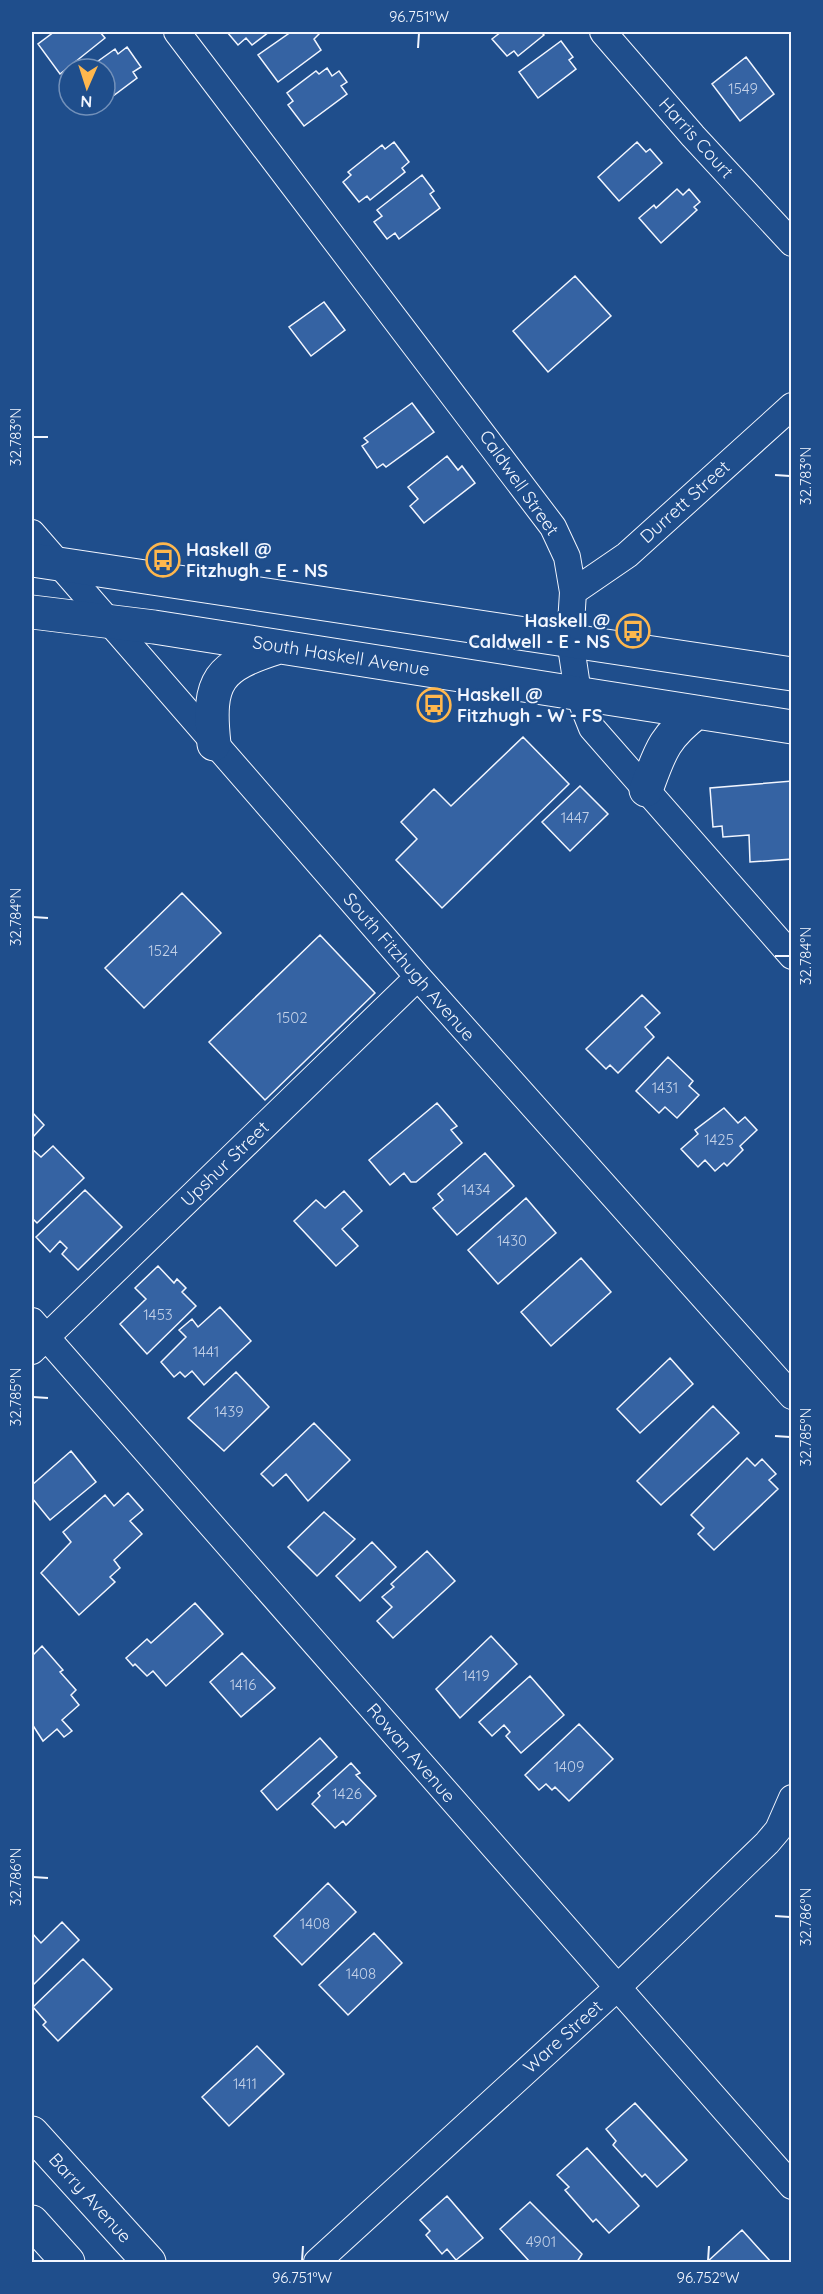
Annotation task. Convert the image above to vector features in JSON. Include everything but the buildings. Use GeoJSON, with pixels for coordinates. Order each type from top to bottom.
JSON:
{"type":"FeatureCollection","features":[{"type":"Feature","properties":{"kind":"main road"},"geometry":{"type":"LineString","coordinates":[[45,561],[792,674]]}},
{"type":"Feature","properties":{"kind":"main road","name":"South Haskell Avenue"},"geometry":{"type":"LineString","coordinates":[[32,612],[279,647],[792,727]]}},
{"type":"Feature","properties":{"kind":"main road"},"geometry":{"type":"LineString","coordinates":[[214,744],[212,694],[220,678],[239,662],[279,647]]}},
{"type":"Feature","properties":{"kind":"main road"},"geometry":{"type":"LineString","coordinates":[[646,790],[662,746],[677,727],[697,712]]}},
{"type":"Feature","properties":{"kind":"main road","name":"Barry Avenue"},"geometry":{"type":"LineString","coordinates":[[32,2133],[149,2262]]}},
{"type":"Feature","properties":{"kind":"main road"},"geometry":{"type":"LineString","coordinates":[[32,2222],[68,2262]]}},
{"type":"Feature","properties":{"kind":"street","name":"Caldwell Street"},"geometry":{"type":"LineString","coordinates":[[177,32],[553,527],[567,557],[573,592],[570,640],[578,693],[592,728],[792,956]]}},
{"type":"Feature","properties":{"kind":"street","name":"Harris Court"},"geometry":{"type":"LineString","coordinates":[[603,32],[693,136],[792,243]]}},
{"type":"Feature","properties":{"kind":"street","name":"Durrett Street"},"geometry":{"type":"LineString","coordinates":[[573,592],[627,555],[792,406]]}},
{"type":"Feature","properties":{"kind":"street","name":"South Fitzhugh Avenue"},"geometry":{"type":"LineString","coordinates":[[32,533],[45,561],[111,622],[214,744],[418,977],[792,1396]]}},
{"type":"Feature","properties":{"kind":"street","name":"Upshur Street"},"geometry":{"type":"LineString","coordinates":[[36,1336],[418,977]]}},
{"type":"Feature","properties":{"kind":"street","name":"Rowan Avenue"},"geometry":{"type":"LineString","coordinates":[[36,1336],[792,2186]]}},
{"type":"Feature","properties":{"kind":"street","name":"Ware Street"},"geometry":{"type":"LineString","coordinates":[[317,2262],[617,1988],[767,1843],[778,1830],[792,1798]]}},
{"type":"Feature","properties":{"kind":"place","name":"Haskell @ Fitzhugh - E - NS"},"geometry":{"type":"Point","coordinates":[163,560]}},
{"type":"Feature","properties":{"kind":"place","name":"Haskell @ Caldwell - E - NS"},"geometry":{"type":"Point","coordinates":[633,631]}},
{"type":"Feature","properties":{"kind":"place","name":"Haskell @ Fitzhugh - W - FS"},"geometry":{"type":"Point","coordinates":[434,705]}}]}
